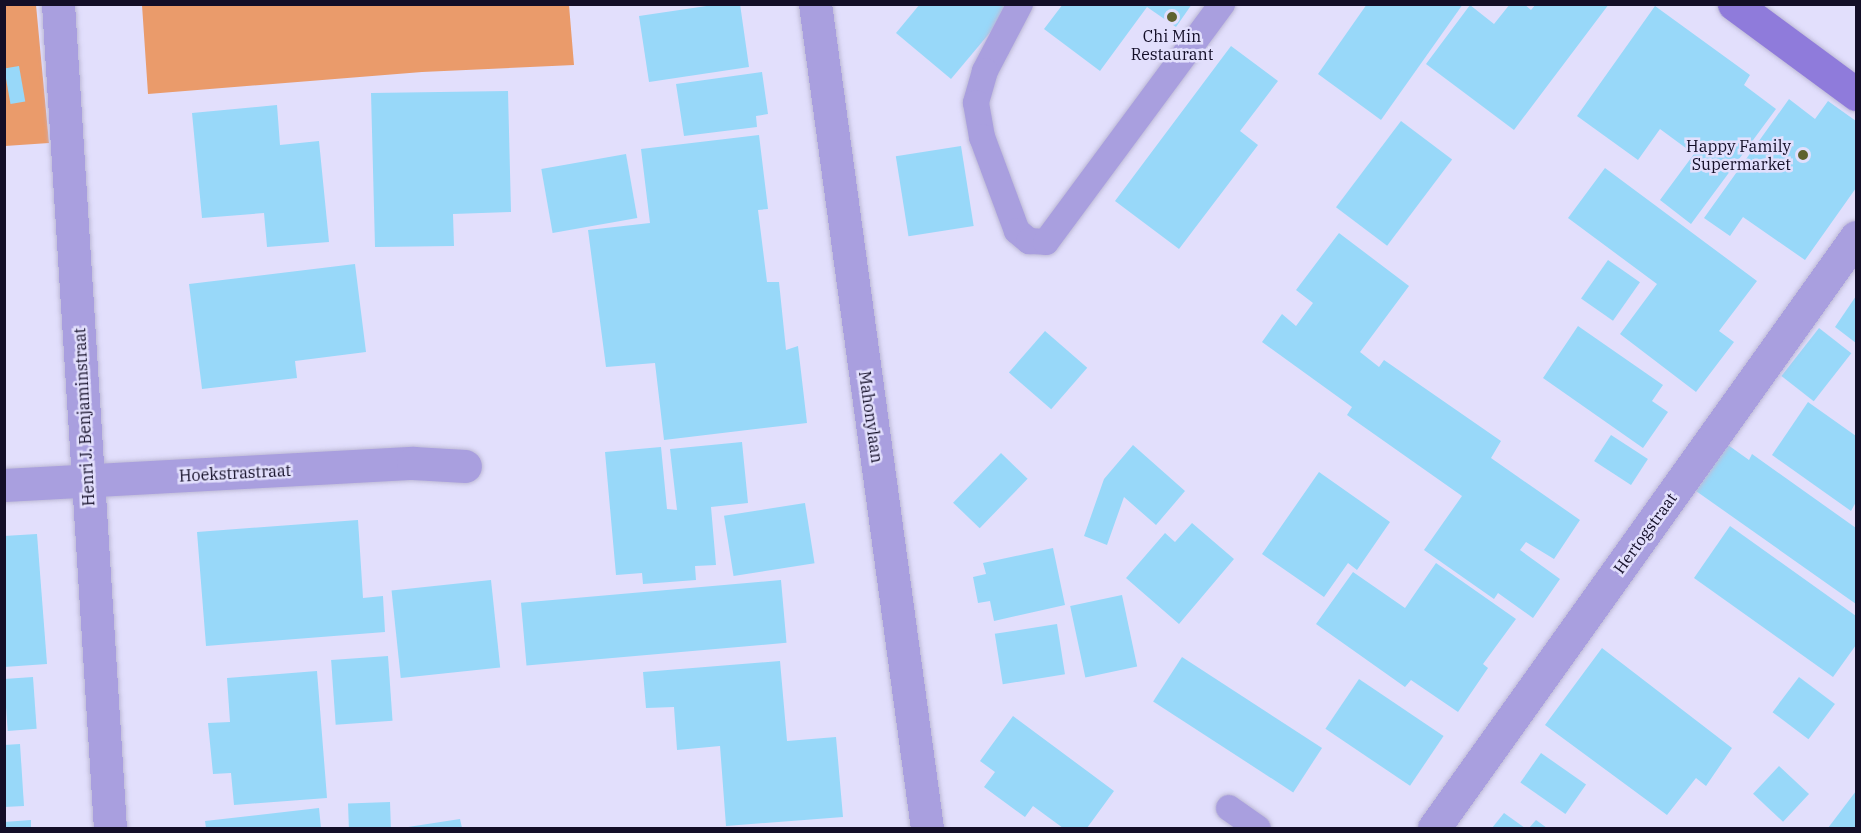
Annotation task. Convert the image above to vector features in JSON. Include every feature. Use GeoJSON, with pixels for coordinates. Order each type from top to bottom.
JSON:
{"type":"FeatureCollection","features":[{"type":"Feature","properties":{"kind":"main road"},"geometry":{"type":"LineString","coordinates":[[1734,4],[1857,94]]}},
{"type":"Feature","properties":{"kind":"street","name":"Henri J. Benjaminstraat"},"geometry":{"type":"LineString","coordinates":[[58,4],[111,828]]}},
{"type":"Feature","properties":{"kind":"street","name":"Mahonylaan"},"geometry":{"type":"LineString","coordinates":[[815,4],[927,828]]}},
{"type":"Feature","properties":{"kind":"street","name":"Hertogstraat"},"geometry":{"type":"LineString","coordinates":[[1434,828],[1857,237]]}},
{"type":"Feature","properties":{"kind":"street","name":"Hoekstrastraat"},"geometry":{"type":"LineString","coordinates":[[4,485],[413,463],[465,466]]}},
{"type":"Feature","properties":{"kind":"lane"},"geometry":{"type":"LineString","coordinates":[[1020,4],[985,71],[976,103],[982,137],[1017,231],[1029,241],[1046,242],[1222,4]]}},
{"type":"Feature","properties":{"kind":"lane"},"geometry":{"type":"LineString","coordinates":[[1229,808],[1258,828]]}},
{"type":"Feature","properties":{"kind":"shaded area"},"geometry":{"type":"Polygon","coordinates":[[[5,5],[36,5],[49,143],[5,146],[5,5]]]}},
{"type":"Feature","properties":{"kind":"shaded area"},"geometry":{"type":"Polygon","coordinates":[[[142,5],[569,5],[574,65],[422,72],[148,94],[142,5]]]}},
{"type":"Feature","properties":{"kind":"building"},"geometry":{"type":"Polygon","coordinates":[[[720,4],[740,4],[749,67],[649,82],[639,16],[720,4]]]}},
{"type":"Feature","properties":{"kind":"building"},"geometry":{"type":"Polygon","coordinates":[[[920,4],[1014,4],[951,79],[896,33],[920,4]]]}},
{"type":"Feature","properties":{"kind":"building"},"geometry":{"type":"Polygon","coordinates":[[[1063,4],[1192,4],[1176,27],[1147,7],[1100,71],[1044,29],[1063,4]]]}},
{"type":"Feature","properties":{"kind":"building"},"geometry":{"type":"Polygon","coordinates":[[[1367,4],[1463,4],[1381,120],[1318,74],[1367,4]]]}},
{"type":"Feature","properties":{"kind":"building"},"geometry":{"type":"Polygon","coordinates":[[[1510,4],[1524,4],[1531,10],[1536,4],[1609,4],[1514,130],[1426,64],[1470,5],[1494,24],[1510,4]]]}},
{"type":"Feature","properties":{"kind":"building"},"geometry":{"type":"Polygon","coordinates":[[[1655,6],[1750,75],[1744,85],[1776,109],[1691,224],[1660,200],[1694,154],[1660,129],[1638,160],[1577,116],[1655,6]]]}},
{"type":"Feature","properties":{"kind":"building"},"geometry":{"type":"Polygon","coordinates":[[[1231,46],[1278,81],[1240,131],[1258,145],[1179,249],[1115,201],[1231,46]]]}},
{"type":"Feature","properties":{"kind":"building"},"geometry":{"type":"Polygon","coordinates":[[[19,66],[25,101],[10,104],[4,69],[19,66]]]}},
{"type":"Feature","properties":{"kind":"building"},"geometry":{"type":"Polygon","coordinates":[[[762,72],[768,114],[756,116],[757,127],[684,136],[676,84],[762,72]]]}},
{"type":"Feature","properties":{"kind":"building"},"geometry":{"type":"Polygon","coordinates":[[[508,91],[511,212],[453,214],[454,246],[375,247],[371,93],[508,91]]]}},
{"type":"Feature","properties":{"kind":"building","name":"Happy Family Supermarket"},"geometry":{"type":"Polygon","coordinates":[[[1789,99],[1815,119],[1828,101],[1856,121],[1856,188],[1805,260],[1743,217],[1730,236],[1704,218],[1789,99]]]}},
{"type":"Feature","properties":{"kind":"building"},"geometry":{"type":"Polygon","coordinates":[[[277,105],[280,145],[319,141],[329,242],[267,247],[264,213],[202,218],[192,113],[277,105]]]}},
{"type":"Feature","properties":{"kind":"building"},"geometry":{"type":"Polygon","coordinates":[[[1401,121],[1452,160],[1387,246],[1336,207],[1401,121]]]}},
{"type":"Feature","properties":{"kind":"building"},"geometry":{"type":"Polygon","coordinates":[[[759,135],[768,209],[758,210],[767,282],[779,282],[786,350],[798,346],[807,423],[664,440],[655,363],[606,367],[588,230],[650,223],[641,149],[759,135]]]}},
{"type":"Feature","properties":{"kind":"building"},"geometry":{"type":"Polygon","coordinates":[[[961,146],[974,226],[908,236],[896,156],[961,146]]]}},
{"type":"Feature","properties":{"kind":"building"},"geometry":{"type":"Polygon","coordinates":[[[626,154],[637,218],[553,233],[541,169],[626,154]]]}},
{"type":"Feature","properties":{"kind":"building"},"geometry":{"type":"Polygon","coordinates":[[[1605,168],[1757,281],[1719,331],[1734,342],[1696,392],[1620,334],[1657,284],[1568,218],[1605,168]]]}},
{"type":"Feature","properties":{"kind":"building"},"geometry":{"type":"Polygon","coordinates":[[[1339,233],[1409,286],[1360,352],[1379,367],[1384,360],[1501,441],[1491,458],[1580,520],[1554,559],[1526,542],[1520,550],[1560,579],[1533,618],[1498,593],[1494,599],[1424,550],[1462,496],[1347,415],[1352,407],[1262,342],[1282,314],[1296,326],[1313,303],[1296,290],[1339,233]]]}},
{"type":"Feature","properties":{"kind":"building"},"geometry":{"type":"Polygon","coordinates":[[[1608,260],[1640,282],[1613,321],[1581,299],[1608,260]]]}},
{"type":"Feature","properties":{"kind":"building"},"geometry":{"type":"Polygon","coordinates":[[[355,264],[366,352],[295,361],[297,378],[202,389],[189,284],[355,264]]]}},
{"type":"Feature","properties":{"kind":"building"},"geometry":{"type":"Polygon","coordinates":[[[1856,296],[1856,343],[1835,327],[1856,296]]]}},
{"type":"Feature","properties":{"kind":"building"},"geometry":{"type":"Polygon","coordinates":[[[1578,326],[1663,385],[1652,401],[1668,412],[1643,448],[1543,378],[1578,326]]]}},
{"type":"Feature","properties":{"kind":"building"},"geometry":{"type":"Polygon","coordinates":[[[1819,328],[1851,353],[1814,401],[1781,376],[1819,328]]]}},
{"type":"Feature","properties":{"kind":"building"},"geometry":{"type":"Polygon","coordinates":[[[1045,331],[1087,368],[1051,409],[1009,373],[1045,331]]]}},
{"type":"Feature","properties":{"kind":"building"},"geometry":{"type":"Polygon","coordinates":[[[1808,402],[1856,436],[1856,502],[1851,511],[1772,455],[1808,402]]]}},
{"type":"Feature","properties":{"kind":"building"},"geometry":{"type":"Polygon","coordinates":[[[1611,435],[1648,459],[1631,485],[1594,461],[1611,435]]]}},
{"type":"Feature","properties":{"kind":"building"},"geometry":{"type":"Polygon","coordinates":[[[742,442],[748,503],[711,507],[716,565],[695,566],[696,580],[643,584],[642,573],[616,575],[605,452],[661,447],[667,509],[677,510],[670,449],[742,442]]]}},
{"type":"Feature","properties":{"kind":"building"},"geometry":{"type":"Polygon","coordinates":[[[1133,445],[1185,491],[1156,525],[1124,497],[1107,545],[1084,536],[1104,479],[1133,445]]]}},
{"type":"Feature","properties":{"kind":"building"},"geometry":{"type":"Polygon","coordinates":[[[1728,445],[1749,460],[1752,454],[1856,528],[1856,604],[1696,491],[1728,445]]]}},
{"type":"Feature","properties":{"kind":"building"},"geometry":{"type":"Polygon","coordinates":[[[1001,453],[1028,479],[980,528],[953,503],[1001,453]]]}},
{"type":"Feature","properties":{"kind":"building"},"geometry":{"type":"Polygon","coordinates":[[[1319,472],[1390,522],[1357,570],[1348,563],[1324,597],[1262,554],[1319,472]]]}},
{"type":"Feature","properties":{"kind":"building"},"geometry":{"type":"Polygon","coordinates":[[[805,503],[815,563],[734,576],[724,516],[805,503]]]}},
{"type":"Feature","properties":{"kind":"building"},"geometry":{"type":"Polygon","coordinates":[[[358,520],[363,598],[383,596],[385,632],[206,646],[197,532],[358,520]]]}},
{"type":"Feature","properties":{"kind":"building"},"geometry":{"type":"Polygon","coordinates":[[[1192,523],[1234,559],[1179,624],[1126,578],[1165,533],[1175,542],[1192,523]]]}},
{"type":"Feature","properties":{"kind":"building"},"geometry":{"type":"Polygon","coordinates":[[[1730,526],[1856,616],[1856,645],[1833,677],[1694,578],[1730,526]]]}},
{"type":"Feature","properties":{"kind":"building"},"geometry":{"type":"Polygon","coordinates":[[[37,534],[47,664],[4,667],[4,536],[37,534]]]}},
{"type":"Feature","properties":{"kind":"building"},"geometry":{"type":"Polygon","coordinates":[[[1053,548],[1065,605],[994,621],[990,601],[978,603],[973,577],[986,574],[983,563],[1053,548]]]}},
{"type":"Feature","properties":{"kind":"building"},"geometry":{"type":"Polygon","coordinates":[[[1436,563],[1516,619],[1483,664],[1488,668],[1458,712],[1411,680],[1405,687],[1316,624],[1353,572],[1405,608],[1436,563]]]}},
{"type":"Feature","properties":{"kind":"building"},"geometry":{"type":"Polygon","coordinates":[[[491,580],[500,668],[401,678],[392,590],[491,580]]]}},
{"type":"Feature","properties":{"kind":"building"},"geometry":{"type":"Polygon","coordinates":[[[781,580],[786,643],[526,666],[521,603],[781,580]]]}},
{"type":"Feature","properties":{"kind":"building"},"geometry":{"type":"Polygon","coordinates":[[[1122,595],[1137,666],[1085,677],[1070,606],[1122,595]]]}},
{"type":"Feature","properties":{"kind":"building"},"geometry":{"type":"Polygon","coordinates":[[[1057,624],[1065,674],[1003,684],[995,634],[1057,624]]]}},
{"type":"Feature","properties":{"kind":"building"},"geometry":{"type":"Polygon","coordinates":[[[1602,648],[1732,748],[1706,786],[1696,778],[1667,815],[1545,725],[1602,648]]]}},
{"type":"Feature","properties":{"kind":"building"},"geometry":{"type":"Polygon","coordinates":[[[388,656],[393,721],[336,725],[331,660],[388,656]]]}},
{"type":"Feature","properties":{"kind":"building"},"geometry":{"type":"Polygon","coordinates":[[[1182,657],[1322,748],[1293,792],[1153,701],[1182,657]]]}},
{"type":"Feature","properties":{"kind":"building"},"geometry":{"type":"Polygon","coordinates":[[[780,661],[787,741],[836,737],[843,817],[726,826],[720,746],[677,750],[674,707],[646,708],[643,672],[780,661]]]}},
{"type":"Feature","properties":{"kind":"building"},"geometry":{"type":"Polygon","coordinates":[[[317,671],[327,798],[234,805],[231,773],[213,774],[208,723],[230,722],[227,678],[317,671]]]}},
{"type":"Feature","properties":{"kind":"building"},"geometry":{"type":"Polygon","coordinates":[[[33,677],[37,729],[8,731],[4,679],[33,677]]]}},
{"type":"Feature","properties":{"kind":"building"},"geometry":{"type":"Polygon","coordinates":[[[1799,677],[1835,704],[1808,739],[1773,712],[1799,677]]]}},
{"type":"Feature","properties":{"kind":"building"},"geometry":{"type":"Polygon","coordinates":[[[1359,679],[1444,736],[1410,786],[1325,729],[1359,679]]]}},
{"type":"Feature","properties":{"kind":"building"},"geometry":{"type":"Polygon","coordinates":[[[1013,716],[1114,791],[1087,828],[1063,828],[1033,806],[1025,817],[984,787],[995,772],[980,761],[1013,716]]]}},
{"type":"Feature","properties":{"kind":"building"},"geometry":{"type":"Polygon","coordinates":[[[20,744],[24,806],[4,807],[4,745],[20,744]]]}},
{"type":"Feature","properties":{"kind":"building"},"geometry":{"type":"Polygon","coordinates":[[[1541,753],[1586,785],[1565,814],[1520,782],[1541,753]]]}},
{"type":"Feature","properties":{"kind":"building"},"geometry":{"type":"Polygon","coordinates":[[[1779,766],[1809,794],[1783,822],[1753,794],[1779,766]]]}},
{"type":"Feature","properties":{"kind":"building"},"geometry":{"type":"Polygon","coordinates":[[[1856,791],[1856,828],[1828,828],[1856,791]]]}},
{"type":"Feature","properties":{"kind":"building"},"geometry":{"type":"Polygon","coordinates":[[[390,802],[391,828],[349,828],[348,803],[390,802]]]}},
{"type":"Feature","properties":{"kind":"building"},"geometry":{"type":"Polygon","coordinates":[[[319,808],[321,828],[206,828],[205,821],[319,808]]]}},
{"type":"Feature","properties":{"kind":"building"},"geometry":{"type":"Polygon","coordinates":[[[1504,813],[1525,828],[1492,828],[1504,813]]]}},
{"type":"Feature","properties":{"kind":"building"},"geometry":{"type":"Polygon","coordinates":[[[460,819],[462,828],[408,828],[408,827],[460,819]]]}},
{"type":"Feature","properties":{"kind":"building"},"geometry":{"type":"Polygon","coordinates":[[[31,820],[31,828],[4,828],[4,822],[31,820]]]}},
{"type":"Feature","properties":{"kind":"building"},"geometry":{"type":"Polygon","coordinates":[[[1536,820],[1547,828],[1529,828],[1536,820]]]}},
{"type":"Feature","properties":{"kind":"place","name":"Chi Min Restaurant"},"geometry":{"type":"Point","coordinates":[1172,17]}},
{"type":"Feature","properties":{"kind":"place","name":"Happy Family Supermarket"},"geometry":{"type":"Point","coordinates":[1803,155]}}]}
